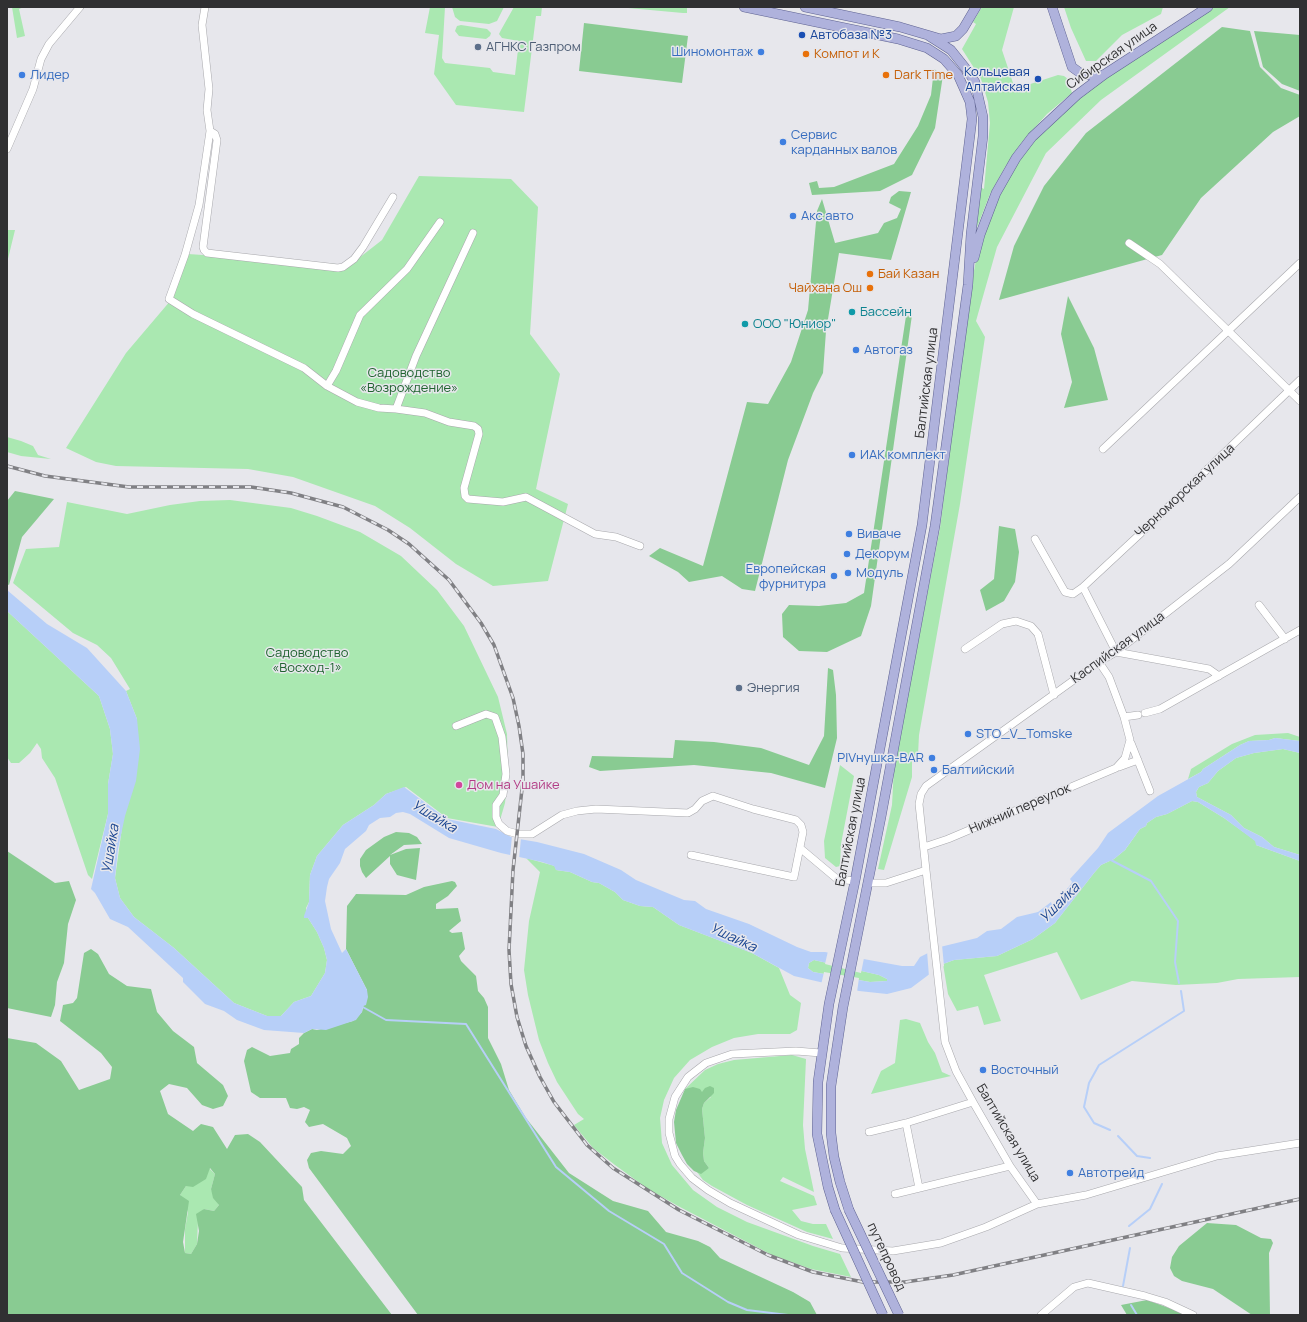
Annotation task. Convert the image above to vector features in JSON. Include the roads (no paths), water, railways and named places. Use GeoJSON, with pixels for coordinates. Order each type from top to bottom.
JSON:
{"type":"FeatureCollection","features":[{"type":"Feature","properties":{"kind":"main road","name":"Балтийская улица"},"geometry":{"type":"LineString","coordinates":[[744,7],[898,39],[928,48],[944,59],[952,67],[965,88],[970,102],[972,119],[922,525],[855,881],[829,1004],[821,1054]]}},
{"type":"Feature","properties":{"kind":"main road"},"geometry":{"type":"LineString","coordinates":[[805,7],[906,29],[941,39],[956,36],[963,29],[976,7]]}},
{"type":"Feature","properties":{"kind":"main road"},"geometry":{"type":"LineString","coordinates":[[1052,7],[1072,67],[1078,72],[1088,76],[1105,74]]}},
{"type":"Feature","properties":{"kind":"main road","name":"Сибирская улица"},"geometry":{"type":"LineString","coordinates":[[968,285],[980,235],[996,192],[1016,158],[1032,137],[1077,95],[1105,74],[1208,7]]}},
{"type":"Feature","properties":{"kind":"main road","name":"Балтийская улица"},"geometry":{"type":"LineString","coordinates":[[849,1210],[840,1182],[831,1133],[831,1086],[843,1007],[869,883],[935,526],[968,285],[983,118],[975,82],[968,70],[952,50],[929,36]]}},
{"type":"Feature","properties":{"kind":"main road","name":"путепровод"},"geometry":{"type":"LineString","coordinates":[[821,1054],[816,1110],[817,1134],[828,1187],[835,1210],[883,1315]]}},
{"type":"Feature","properties":{"kind":"main road","name":"путепровод"},"geometry":{"type":"LineString","coordinates":[[849,1210],[899,1315]]}},
{"type":"Feature","properties":{"kind":"street"},"geometry":{"type":"LineString","coordinates":[[7,149],[33,89],[41,59],[49,44],[80,7]]}},
{"type":"Feature","properties":{"kind":"street"},"geometry":{"type":"LineString","coordinates":[[205,7],[202,25],[208,79],[207,110],[210,131],[199,205],[185,255],[169,299],[193,314],[304,368],[327,386],[357,402],[379,408],[425,413],[449,422],[474,426],[478,429],[479,434],[464,488],[465,496],[468,499],[503,502],[526,497],[595,534],[616,537],[640,546]]}},
{"type":"Feature","properties":{"kind":"street"},"geometry":{"type":"LineString","coordinates":[[210,131],[214,134],[217,140],[203,247],[207,252],[338,268],[343,267],[354,259],[363,247],[393,197]]}},
{"type":"Feature","properties":{"kind":"street"},"geometry":{"type":"LineString","coordinates":[[327,386],[336,371],[360,315],[407,269],[440,222]]}},
{"type":"Feature","properties":{"kind":"street"},"geometry":{"type":"LineString","coordinates":[[396,409],[416,356],[473,233]]}},
{"type":"Feature","properties":{"kind":"street"},"geometry":{"type":"LineString","coordinates":[[1128,243],[1160,264],[1300,400]]}},
{"type":"Feature","properties":{"kind":"street"},"geometry":{"type":"LineString","coordinates":[[1103,449],[1300,263]]}},
{"type":"Feature","properties":{"kind":"street","name":"Черноморская улица"},"geometry":{"type":"LineString","coordinates":[[1035,539],[1065,592],[1073,594],[1083,587],[1300,380]]}},
{"type":"Feature","properties":{"kind":"street","name":"Каспийская улица"},"geometry":{"type":"LineString","coordinates":[[924,847],[919,804],[921,794],[926,786],[1099,662],[1116,652],[1229,564],[1300,497]]}},
{"type":"Feature","properties":{"kind":"street"},"geometry":{"type":"LineString","coordinates":[[1083,587],[1116,652],[1209,669],[1219,676]]}},
{"type":"Feature","properties":{"kind":"street"},"geometry":{"type":"LineString","coordinates":[[1259,605],[1285,640]]}},
{"type":"Feature","properties":{"kind":"street"},"geometry":{"type":"LineString","coordinates":[[965,649],[1002,624],[1016,621],[1031,626],[1038,634],[1054,695]]}},
{"type":"Feature","properties":{"kind":"street"},"geometry":{"type":"LineString","coordinates":[[1124,717],[1160,709],[1285,640],[1300,630]]}},
{"type":"Feature","properties":{"kind":"street"},"geometry":{"type":"LineString","coordinates":[[1099,662],[1109,677],[1124,717],[1130,740],[1150,791]]}},
{"type":"Feature","properties":{"kind":"street"},"geometry":{"type":"LineString","coordinates":[[456,726],[486,714],[495,717],[502,737],[506,774],[503,795],[496,805],[496,817],[499,824],[507,831],[518,834],[532,834],[562,815],[590,809],[688,813],[695,809],[702,801],[713,796],[753,809],[796,820],[801,825],[803,832],[794,877],[690,855]]}},
{"type":"Feature","properties":{"kind":"street"},"geometry":{"type":"LineString","coordinates":[[1116,768],[1126,758],[1130,740]]}},
{"type":"Feature","properties":{"kind":"street","name":"Нижний переулок"},"geometry":{"type":"LineString","coordinates":[[924,847],[948,839],[1138,760]]}},
{"type":"Feature","properties":{"kind":"street"},"geometry":{"type":"LineString","coordinates":[[869,883],[886,883],[926,870],[924,847]]}},
{"type":"Feature","properties":{"kind":"street"},"geometry":{"type":"LineString","coordinates":[[800,848],[837,879],[855,881]]}},
{"type":"Feature","properties":{"kind":"street","name":"Балтийская улица"},"geometry":{"type":"LineString","coordinates":[[926,870],[945,1042],[956,1071],[972,1102],[1010,1166],[1037,1204]]}},
{"type":"Feature","properties":{"kind":"street"},"geometry":{"type":"LineString","coordinates":[[821,1054],[796,1051],[732,1054],[706,1063],[681,1086],[671,1107],[668,1119],[675,1156],[684,1169],[708,1190],[730,1203],[799,1235],[842,1248],[863,1251],[894,1251],[941,1243],[986,1227],[1037,1204],[1099,1192],[1216,1156],[1300,1143]]}},
{"type":"Feature","properties":{"kind":"street"},"geometry":{"type":"LineString","coordinates":[[869,1132],[906,1123],[972,1102]]}},
{"type":"Feature","properties":{"kind":"street"},"geometry":{"type":"LineString","coordinates":[[906,1123],[919,1188]]}},
{"type":"Feature","properties":{"kind":"street"},"geometry":{"type":"LineString","coordinates":[[895,1194],[1010,1166]]}},
{"type":"Feature","properties":{"kind":"street"},"geometry":{"type":"LineString","coordinates":[[1041,1315],[1074,1287],[1088,1283],[1165,1302],[1193,1315]]}},
{"type":"Feature","properties":{"kind":"water","name":"Ушайка"},"geometry":{"type":"Polygon","coordinates":[[[7,590],[47,624],[87,648],[126,691],[137,719],[140,749],[136,781],[125,816],[118,849],[115,878],[120,898],[134,917],[174,948],[234,1003],[267,1016],[281,1016],[294,1002],[311,996],[325,973],[327,960],[324,948],[317,932],[308,918],[304,918],[309,902],[310,875],[317,856],[343,825],[374,805],[386,794],[404,787],[447,819],[496,829],[513,838],[537,842],[584,854],[621,870],[636,880],[684,900],[695,901],[706,909],[749,924],[797,947],[811,952],[825,952],[902,966],[914,966],[920,957],[940,947],[977,938],[987,931],[1001,929],[1017,917],[1038,912],[1051,902],[1052,905],[1071,884],[1072,882],[1070,879],[1098,848],[1108,833],[1158,796],[1201,772],[1203,769],[1240,745],[1249,741],[1269,740],[1275,738],[1300,741],[1300,753],[1283,749],[1254,753],[1236,758],[1218,771],[1208,783],[1199,787],[1196,792],[1197,797],[1231,815],[1244,828],[1262,837],[1274,847],[1300,855],[1300,861],[1256,845],[1255,841],[1224,818],[1198,802],[1192,801],[1167,814],[1156,817],[1140,829],[1125,850],[1114,859],[1101,865],[1055,923],[1033,939],[997,956],[954,960],[943,964],[911,988],[887,994],[859,991],[794,976],[752,953],[679,925],[653,907],[640,906],[623,900],[615,892],[599,883],[592,882],[570,872],[556,870],[554,866],[542,862],[501,853],[449,838],[410,814],[403,812],[396,813],[390,817],[380,818],[369,825],[366,831],[345,849],[340,863],[329,879],[327,887],[325,901],[331,929],[342,953],[346,949],[367,990],[368,997],[366,1005],[363,1006],[362,1012],[356,1020],[326,1030],[312,1029],[304,1033],[264,1030],[237,1020],[224,1011],[205,1004],[183,982],[183,978],[128,927],[110,919],[95,893],[91,889],[108,814],[108,784],[113,754],[110,729],[99,696],[7,611],[7,590]],[[814,960],[809,963],[808,968],[813,972],[870,982],[887,981],[887,979],[879,975],[814,960]]]}},
{"type":"Feature","properties":{"kind":"waterway"},"geometry":{"type":"LineString","coordinates":[[1109,859],[1151,881],[1178,921],[1175,962],[1179,983]]}},
{"type":"Feature","properties":{"kind":"waterway"},"geometry":{"type":"LineString","coordinates":[[1110,1130],[1094,1123],[1084,1107],[1089,1083],[1099,1065],[1184,1011],[1181,991]]}},
{"type":"Feature","properties":{"kind":"waterway"},"geometry":{"type":"LineString","coordinates":[[361,1006],[386,1020],[466,1024],[556,1167],[609,1211],[664,1244],[682,1273],[728,1302],[747,1310],[788,1315]]}},
{"type":"Feature","properties":{"kind":"waterway"},"geometry":{"type":"LineString","coordinates":[[1118,1136],[1137,1156],[1150,1158]]}},
{"type":"Feature","properties":{"kind":"waterway"},"geometry":{"type":"LineString","coordinates":[[1129,1226],[1150,1209],[1162,1184]]}},
{"type":"Feature","properties":{"kind":"waterway"},"geometry":{"type":"LineString","coordinates":[[1123,1286],[1130,1248]]}},
{"type":"Feature","properties":{"kind":"waterway"},"geometry":{"type":"LineString","coordinates":[[1131,1305],[1137,1315]]}},
{"type":"Feature","properties":{"kind":"railway"},"geometry":{"type":"LineString","coordinates":[[7,466],[45,476],[129,487],[251,487],[291,493],[343,507],[388,530],[409,544],[449,580],[481,623],[494,645],[513,698],[519,726],[523,754],[523,780],[513,870],[509,950],[511,984],[517,1017],[526,1046],[540,1077],[554,1102],[587,1145],[613,1168],[679,1210],[768,1255],[813,1272],[863,1282],[905,1282],[953,1275],[1300,1199]]}},
{"type":"Feature","properties":{"kind":"place","name":"Автобаза №3"},"geometry":{"type":"Point","coordinates":[802,35]}},
{"type":"Feature","properties":{"kind":"place","name":"АГНКС Газпром"},"geometry":{"type":"Point","coordinates":[478,47]}},
{"type":"Feature","properties":{"kind":"place","name":"Шиномонтаж"},"geometry":{"type":"Point","coordinates":[761,52]}},
{"type":"Feature","properties":{"kind":"place","name":"Компот и К"},"geometry":{"type":"Point","coordinates":[806,54]}},
{"type":"Feature","properties":{"kind":"place","name":"Лидер"},"geometry":{"type":"Point","coordinates":[22,75]}},
{"type":"Feature","properties":{"kind":"place","name":"Dark Time"},"geometry":{"type":"Point","coordinates":[886,75]}},
{"type":"Feature","properties":{"kind":"place","name":"Кольцевая Алтайская"},"geometry":{"type":"Point","coordinates":[1038,79]}},
{"type":"Feature","properties":{"kind":"place","name":"Сервис карданных валов"},"geometry":{"type":"Point","coordinates":[783,142]}},
{"type":"Feature","properties":{"kind":"place","name":"Акс авто"},"geometry":{"type":"Point","coordinates":[793,216]}},
{"type":"Feature","properties":{"kind":"place","name":"Бай Казан"},"geometry":{"type":"Point","coordinates":[870,274]}},
{"type":"Feature","properties":{"kind":"place","name":"Чайхана Ош"},"geometry":{"type":"Point","coordinates":[870,288]}},
{"type":"Feature","properties":{"kind":"place","name":"Бассейн"},"geometry":{"type":"Point","coordinates":[852,312]}},
{"type":"Feature","properties":{"kind":"place","name":"ООО \"Юниор\""},"geometry":{"type":"Point","coordinates":[745,324]}},
{"type":"Feature","properties":{"kind":"place","name":"Автогаз"},"geometry":{"type":"Point","coordinates":[856,350]}},
{"type":"Feature","properties":{"kind":"place","name":"ИАК комплект"},"geometry":{"type":"Point","coordinates":[852,455]}},
{"type":"Feature","properties":{"kind":"place","name":"Виваче"},"geometry":{"type":"Point","coordinates":[849,534]}},
{"type":"Feature","properties":{"kind":"place","name":"Декорум"},"geometry":{"type":"Point","coordinates":[847,554]}},
{"type":"Feature","properties":{"kind":"place","name":"Модуль"},"geometry":{"type":"Point","coordinates":[848,573]}},
{"type":"Feature","properties":{"kind":"place","name":"Европейская фурнитура"},"geometry":{"type":"Point","coordinates":[834,576]}},
{"type":"Feature","properties":{"kind":"place","name":"Энергия"},"geometry":{"type":"Point","coordinates":[739,688]}},
{"type":"Feature","properties":{"kind":"place","name":"STO_V_Tomske"},"geometry":{"type":"Point","coordinates":[968,734]}},
{"type":"Feature","properties":{"kind":"place","name":"PIVнушка-BAR"},"geometry":{"type":"Point","coordinates":[932,758]}},
{"type":"Feature","properties":{"kind":"place","name":"Балтийский"},"geometry":{"type":"Point","coordinates":[934,770]}},
{"type":"Feature","properties":{"kind":"place","name":"Дом на Ушайке"},"geometry":{"type":"Point","coordinates":[459,785]}},
{"type":"Feature","properties":{"kind":"place","name":"Восточный"},"geometry":{"type":"Point","coordinates":[983,1070]}},
{"type":"Feature","properties":{"kind":"place","name":"Автотрейд"},"geometry":{"type":"Point","coordinates":[1070,1173]}},
{"type":"Feature","properties":{"kind":"park label","name":"Садоводство «Возрождение»"},"geometry":{"type":"Point","coordinates":[409,380]}},
{"type":"Feature","properties":{"kind":"park label","name":"Садоводство «Восход-1»"},"geometry":{"type":"Point","coordinates":[307,660]}}]}
